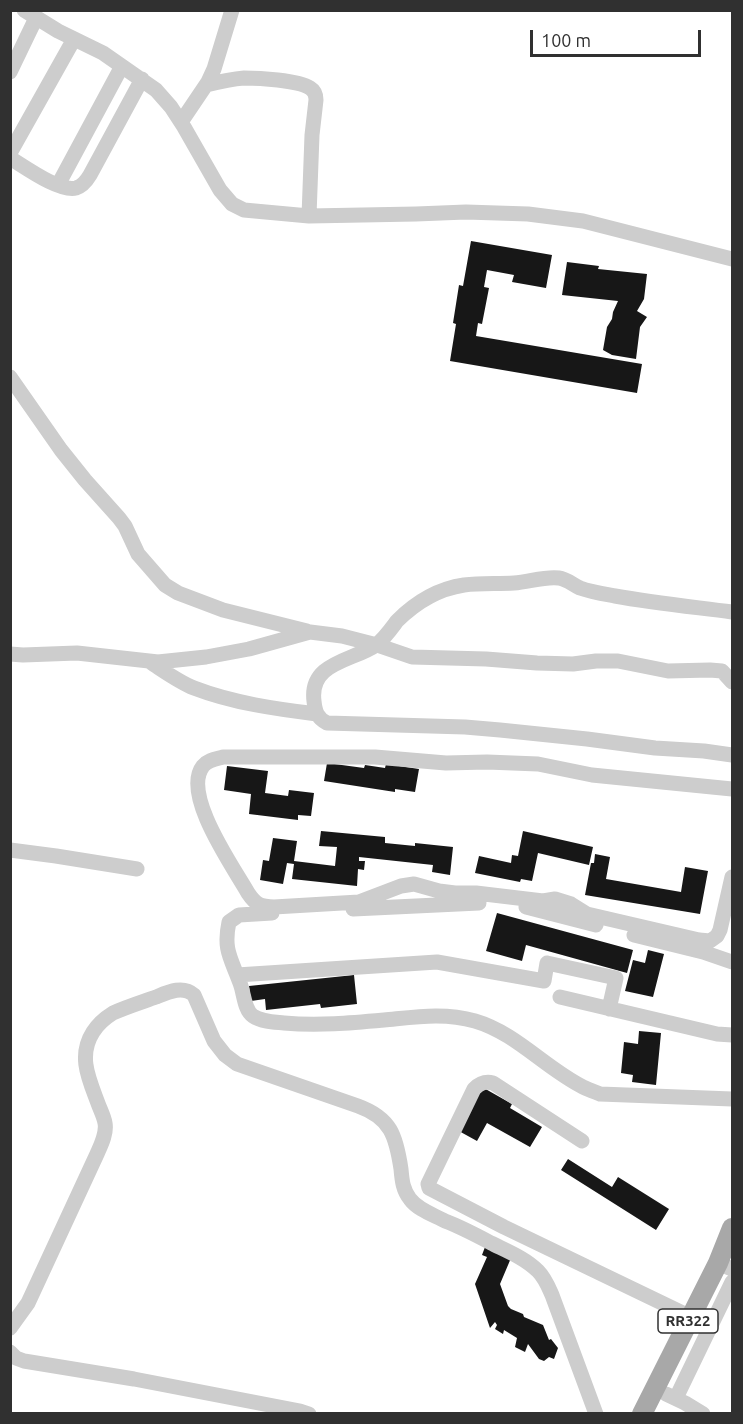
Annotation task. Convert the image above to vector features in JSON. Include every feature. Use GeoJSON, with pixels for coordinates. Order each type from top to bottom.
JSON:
{"type":"FeatureCollection","features":[{"type":"Feature","properties":{"kind":"main road","name":"RR322"},"geometry":{"type":"LineString","coordinates":[[642,1413],[691,1317],[725,1266],[732,1228]]}},
{"type":"Feature","properties":{"kind":"street"},"geometry":{"type":"LineString","coordinates":[[181,122],[214,69],[232,10]]}},
{"type":"Feature","properties":{"kind":"street"},"geometry":{"type":"LineString","coordinates":[[10,72],[30,14],[103,53],[156,90],[181,122],[220,190],[232,204],[244,210],[309,216],[466,212],[528,214],[584,221],[732,259]]}},
{"type":"Feature","properties":{"kind":"street"},"geometry":{"type":"LineString","coordinates":[[10,153],[74,39]]}},
{"type":"Feature","properties":{"kind":"street"},"geometry":{"type":"LineString","coordinates":[[58,185],[122,66]]}},
{"type":"Feature","properties":{"kind":"street"},"geometry":{"type":"LineString","coordinates":[[10,158],[58,185],[68,188],[81,187],[120,122],[142,79]]}},
{"type":"Feature","properties":{"kind":"street"},"geometry":{"type":"LineString","coordinates":[[206,85],[232,79],[263,79],[292,82],[314,91],[316,100],[312,135],[309,216]]}},
{"type":"Feature","properties":{"kind":"street"},"geometry":{"type":"LineString","coordinates":[[10,377],[84,480],[125,526],[144,562],[173,591],[223,610],[310,632],[342,636],[420,658],[573,664],[618,661],[668,671],[710,669],[722,671],[732,682]]}},
{"type":"Feature","properties":{"kind":"street"},"geometry":{"type":"LineString","coordinates":[[732,612],[616,596],[582,589],[567,580],[558,578],[463,585],[435,593],[422,600],[398,620],[376,645],[338,662],[321,675],[313,692],[317,714],[327,723],[465,727],[732,755]]}},
{"type":"Feature","properties":{"kind":"street"},"geometry":{"type":"LineString","coordinates":[[10,654],[77,653],[158,662],[249,649],[310,632]]}},
{"type":"Feature","properties":{"kind":"street"},"geometry":{"type":"LineString","coordinates":[[149,661],[192,687],[213,694],[239,702],[317,714]]}},
{"type":"Feature","properties":{"kind":"street"},"geometry":{"type":"LineString","coordinates":[[732,789],[592,775],[538,764],[446,763],[354,757],[224,757],[212,759],[203,765],[197,783],[202,808],[215,836],[248,893],[254,901],[263,906],[359,902],[401,886],[414,884],[455,893],[543,901],[555,899],[571,904],[587,914],[710,941],[717,936],[720,930],[732,877]]}},
{"type":"Feature","properties":{"kind":"street"},"geometry":{"type":"LineString","coordinates":[[10,850],[137,869]]}},
{"type":"Feature","properties":{"kind":"street"},"geometry":{"type":"LineString","coordinates":[[732,962],[703,952],[517,905],[488,902],[239,915],[229,922],[227,942],[229,958],[241,985],[246,1007],[251,1016],[263,1021],[326,1025],[428,1015],[455,1016],[494,1027],[583,1087],[600,1094],[732,1099]]}},
{"type":"Feature","properties":{"kind":"street"},"geometry":{"type":"LineString","coordinates":[[237,975],[437,962],[544,981],[547,963],[616,978],[609,1009]]}},
{"type":"Feature","properties":{"kind":"street"},"geometry":{"type":"LineString","coordinates":[[10,1328],[28,1304],[105,1132],[105,1122],[91,1086],[85,1062],[85,1051],[89,1039],[97,1026],[113,1013],[182,989],[194,995],[214,1041],[225,1055],[237,1064],[375,1114],[393,1131],[402,1183],[415,1205],[517,1256],[540,1273],[552,1295],[596,1413]]}},
{"type":"Feature","properties":{"kind":"street"},"geometry":{"type":"LineString","coordinates":[[560,997],[717,1034],[732,1035]]}},
{"type":"Feature","properties":{"kind":"street"},"geometry":{"type":"LineString","coordinates":[[582,1141],[493,1083],[486,1081],[474,1089],[428,1184],[429,1188],[691,1317]]}},
{"type":"Feature","properties":{"kind":"street"},"geometry":{"type":"LineString","coordinates":[[676,1398],[732,1282]]}},
{"type":"Feature","properties":{"kind":"street"},"geometry":{"type":"LineString","coordinates":[[10,1352],[16,1358],[24,1361],[134,1379],[309,1413]]}},
{"type":"Feature","properties":{"kind":"street"},"geometry":{"type":"LineString","coordinates":[[654,1389],[703,1413]]}},
{"type":"Feature","properties":{"kind":"building"},"geometry":{"type":"Polygon","coordinates":[[[471,241],[552,255],[546,288],[512,282],[514,275],[487,270],[484,287],[489,288],[482,324],[478,323],[476,336],[642,364],[637,393],[450,361],[459,285],[463,286],[471,241]]]}},
{"type":"Feature","properties":{"kind":"building"},"geometry":{"type":"Polygon","coordinates":[[[567,262],[599,266],[598,269],[647,274],[644,299],[637,311],[647,317],[640,327],[636,359],[612,355],[603,350],[607,327],[618,301],[562,295],[567,262]]]}},
{"type":"Feature","properties":{"kind":"building"},"geometry":{"type":"Polygon","coordinates":[[[327,763],[364,768],[365,765],[385,768],[386,764],[419,769],[415,792],[395,789],[395,792],[324,781],[327,763]]]}},
{"type":"Feature","properties":{"kind":"building"},"geometry":{"type":"Polygon","coordinates":[[[227,766],[268,771],[265,793],[288,796],[289,790],[314,793],[311,816],[298,815],[298,820],[249,814],[251,794],[224,790],[227,766]]]}},
{"type":"Feature","properties":{"kind":"building"},"geometry":{"type":"Polygon","coordinates":[[[321,831],[385,837],[385,843],[453,847],[450,875],[432,872],[433,865],[359,857],[359,861],[365,861],[364,870],[358,869],[357,886],[292,879],[294,864],[287,863],[283,884],[260,880],[263,860],[269,861],[273,838],[297,841],[294,861],[335,866],[337,847],[319,846],[321,831]]]}},
{"type":"Feature","properties":{"kind":"building"},"geometry":{"type":"Polygon","coordinates":[[[523,831],[593,847],[589,865],[538,853],[532,881],[521,879],[520,882],[475,873],[479,856],[511,863],[512,855],[518,856],[523,831]]]}},
{"type":"Feature","properties":{"kind":"building"},"geometry":{"type":"Polygon","coordinates":[[[595,854],[610,857],[606,879],[681,892],[685,867],[708,871],[700,914],[585,895],[595,854]]]}},
{"type":"Feature","properties":{"kind":"building"},"geometry":{"type":"Polygon","coordinates":[[[497,913],[633,950],[627,973],[526,945],[522,961],[486,951],[497,913]]]}},
{"type":"Feature","properties":{"kind":"building"},"geometry":{"type":"Polygon","coordinates":[[[648,950],[664,954],[653,997],[625,991],[633,960],[645,963],[648,950]]]}},
{"type":"Feature","properties":{"kind":"building"},"geometry":{"type":"Polygon","coordinates":[[[354,975],[357,1004],[321,1008],[320,1004],[266,1010],[265,999],[251,1001],[249,986],[354,975]]]}},
{"type":"Feature","properties":{"kind":"building"},"geometry":{"type":"Polygon","coordinates":[[[639,1031],[661,1033],[656,1085],[632,1082],[633,1075],[621,1073],[624,1042],[638,1044],[639,1031]]]}},
{"type":"Feature","properties":{"kind":"building"},"geometry":{"type":"Polygon","coordinates":[[[482,1087],[512,1104],[510,1108],[542,1127],[530,1147],[487,1123],[477,1141],[457,1130],[482,1087]]]}},
{"type":"Feature","properties":{"kind":"building"},"geometry":{"type":"Polygon","coordinates":[[[568,1159],[612,1187],[618,1177],[669,1209],[656,1230],[561,1170],[568,1159]]]}},
{"type":"Feature","properties":{"kind":"building"},"geometry":{"type":"Polygon","coordinates":[[[485,1247],[511,1258],[500,1284],[508,1306],[523,1314],[524,1317],[543,1325],[549,1340],[551,1339],[558,1348],[554,1359],[549,1357],[544,1361],[539,1359],[528,1344],[525,1352],[515,1347],[517,1338],[504,1330],[503,1334],[495,1329],[497,1325],[495,1322],[490,1328],[475,1284],[487,1257],[482,1255],[485,1247]]]}}]}
